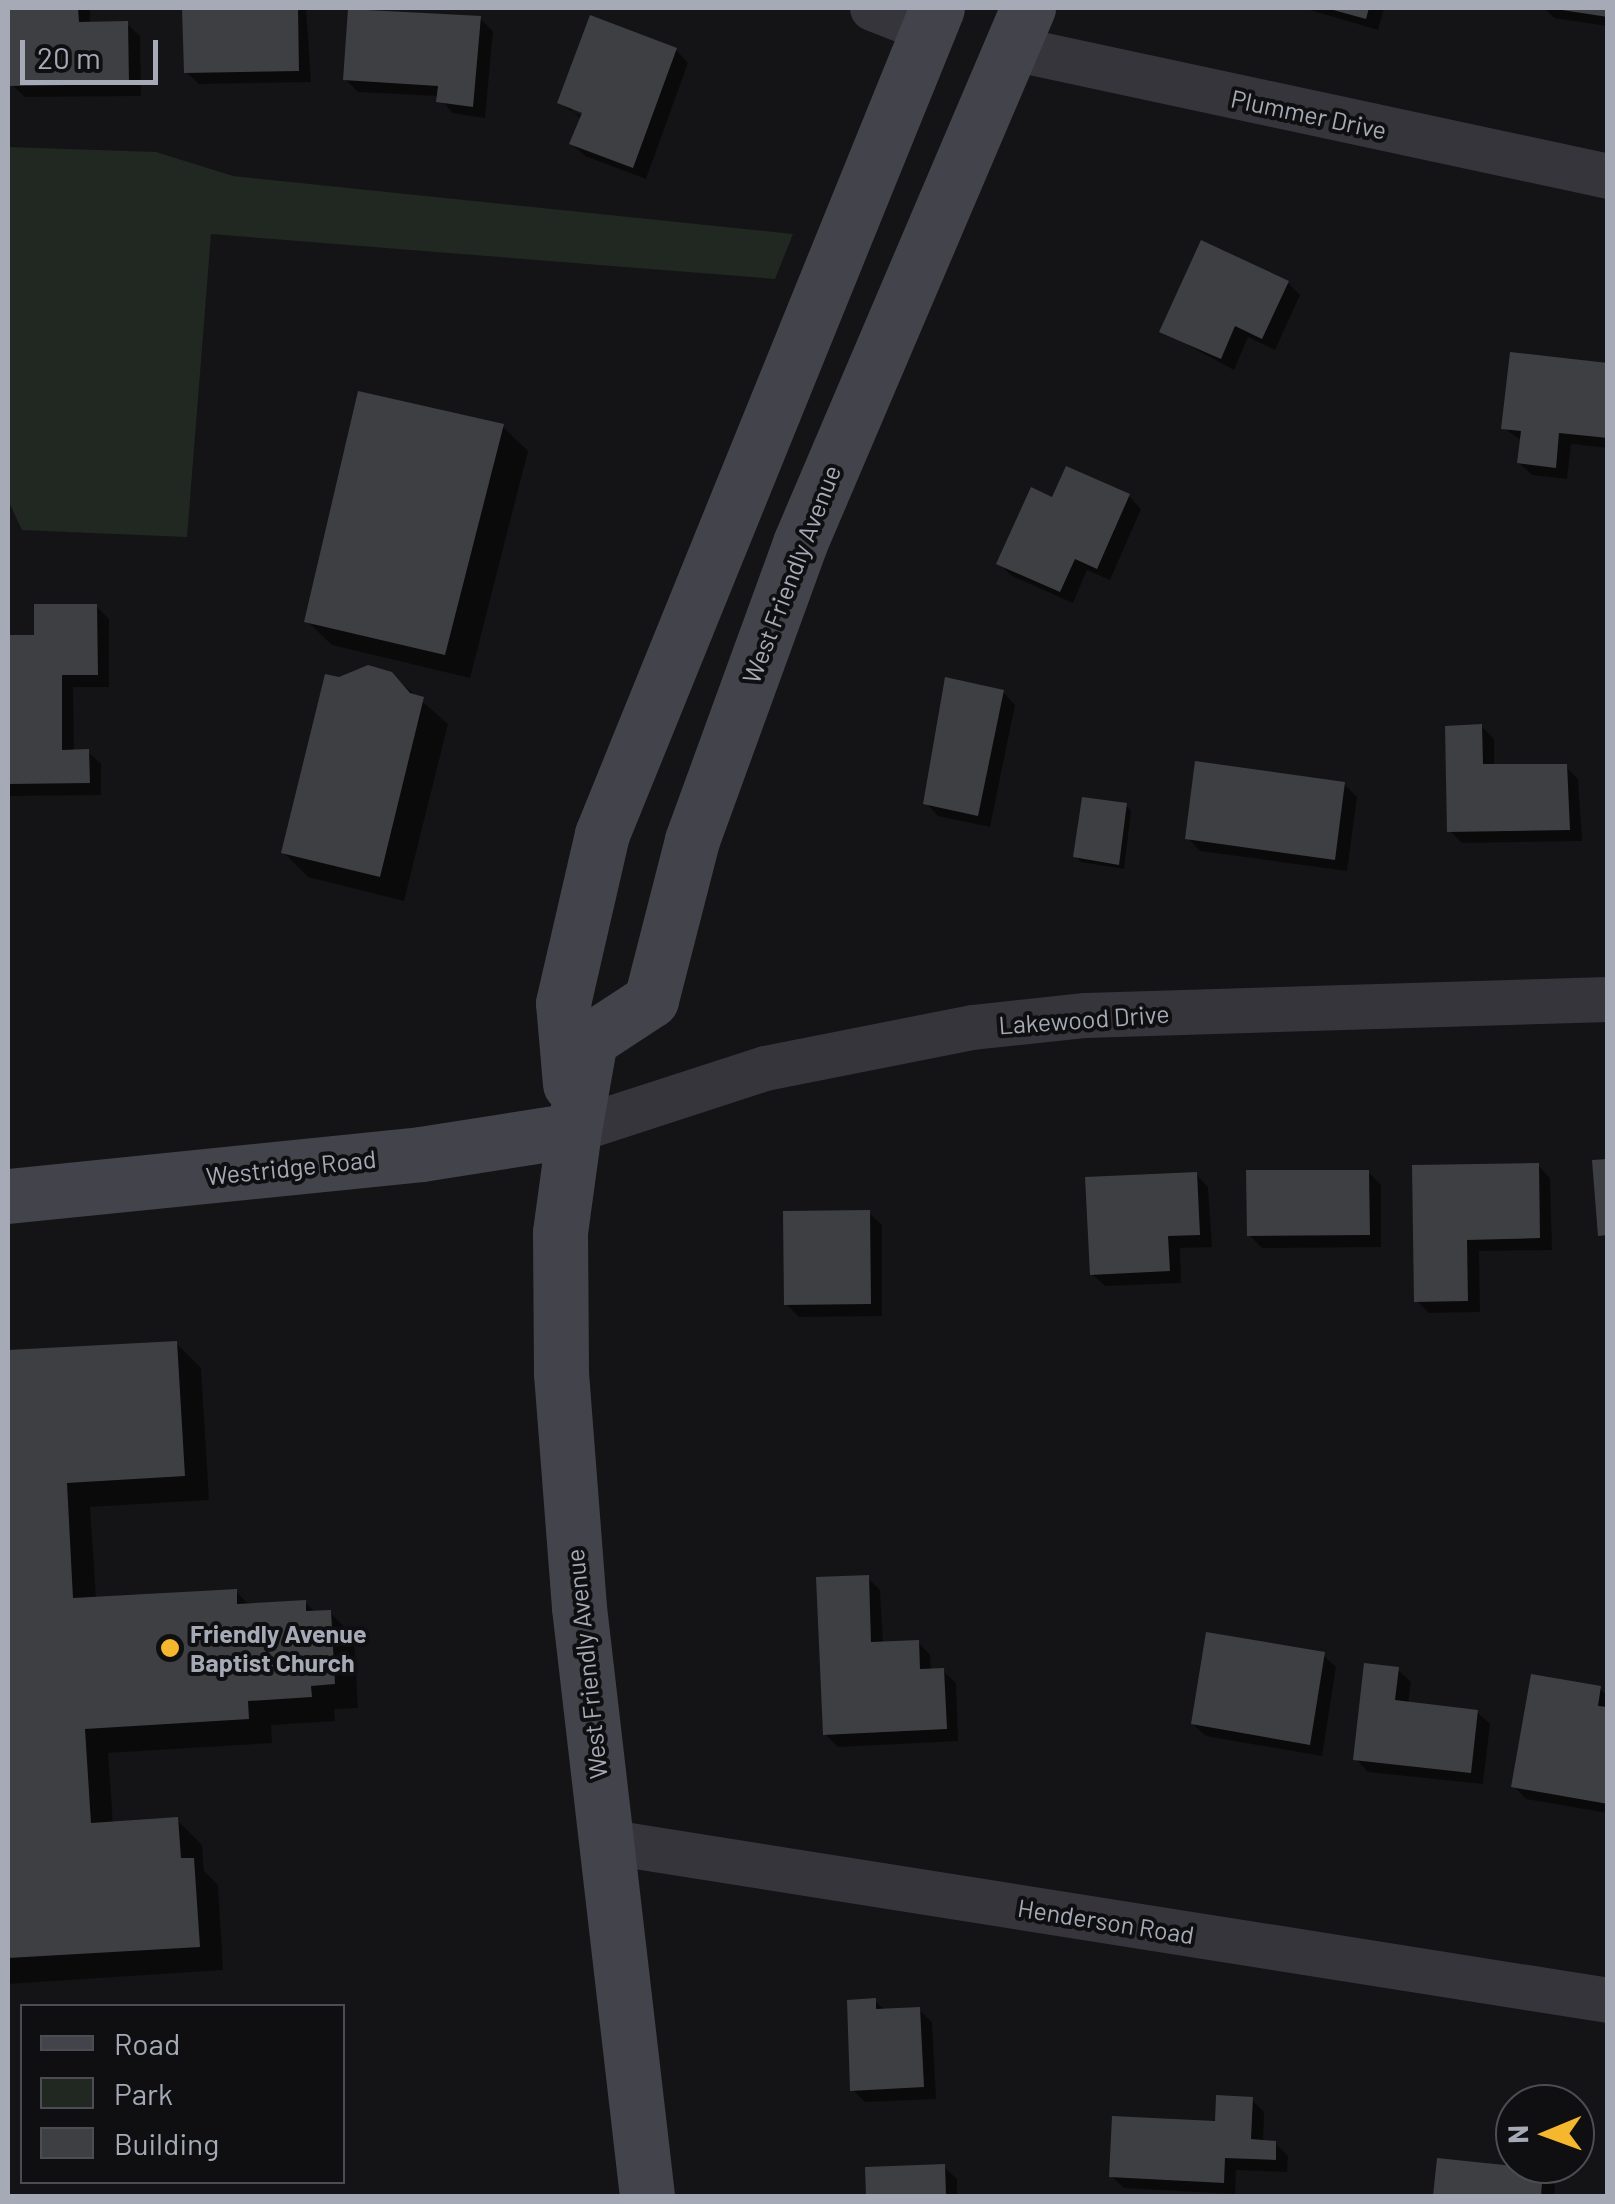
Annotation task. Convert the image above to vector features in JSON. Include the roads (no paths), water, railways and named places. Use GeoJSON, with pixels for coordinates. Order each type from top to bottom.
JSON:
{"type":"FeatureCollection","features":[{"type":"Feature","properties":{"kind":"main road","name":"West Friendly Avenue"},"geometry":{"type":"LineString","coordinates":[[574,1130],[563,1002],[602,834],[932,19]]}},
{"type":"Feature","properties":{"kind":"main road","name":"West Friendly Avenue"},"geometry":{"type":"LineString","coordinates":[[647,2196],[604,1841],[561,1373],[560,1232],[574,1130],[590,1040],[650,1000],[692,840],[800,542],[1020,28]]}},
{"type":"Feature","properties":{"kind":"main road","name":"Westridge Road"},"geometry":{"type":"LineString","coordinates":[[8,1196],[421,1154],[574,1130]]}},
{"type":"Feature","properties":{"kind":"street"},"geometry":{"type":"LineString","coordinates":[[872,8],[932,19]]}},
{"type":"Feature","properties":{"kind":"street","name":"Plummer Drive"},"geometry":{"type":"LineString","coordinates":[[1020,28],[1608,176]]}},
{"type":"Feature","properties":{"kind":"street","name":"Lakewood Drive"},"geometry":{"type":"LineString","coordinates":[[574,1130],[765,1068],[972,1027],[1085,1015],[1608,998]]}},
{"type":"Feature","properties":{"kind":"street","name":"Henderson Road"},"geometry":{"type":"LineString","coordinates":[[604,1841],[1608,2000]]}},
{"type":"Feature","properties":{"kind":"place","name":"Friendly Avenue Baptist Church"},"geometry":{"type":"Point","coordinates":[170,1648]}}]}
